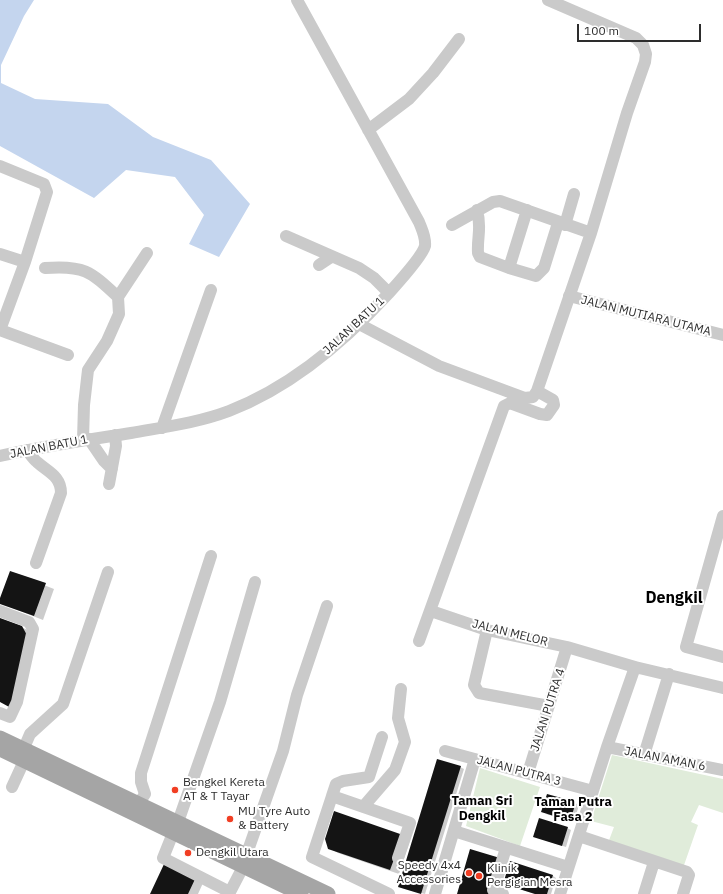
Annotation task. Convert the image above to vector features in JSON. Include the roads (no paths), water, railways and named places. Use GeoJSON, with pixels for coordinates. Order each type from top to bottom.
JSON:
{"type":"FeatureCollection","features":[{"type":"Feature","properties":{"kind":"main road"},"geometry":{"type":"LineString","coordinates":[[0,738],[24,755],[175,827],[244,862],[328,894]]}},
{"type":"Feature","properties":{"kind":"main road"},"geometry":{"type":"LineString","coordinates":[[0,749],[24,755],[139,803],[175,827]]}},
{"type":"Feature","properties":{"kind":"main road"},"geometry":{"type":"LineString","coordinates":[[244,862],[278,889],[301,894]]}},
{"type":"Feature","properties":{"kind":"street","name":"JALAN BATU 1"},"geometry":{"type":"LineString","coordinates":[[0,456],[27,450],[182,424],[228,411],[275,389],[326,353],[359,324],[405,276],[425,246],[424,234],[297,0]]}},
{"type":"Feature","properties":{"kind":"street"},"geometry":{"type":"LineString","coordinates":[[359,324],[439,366],[525,398],[533,397],[537,391],[591,233],[627,113],[645,62],[646,54],[643,45],[636,38],[548,0]]}},
{"type":"Feature","properties":{"kind":"street"},"geometry":{"type":"LineString","coordinates":[[368,130],[409,99],[434,73],[459,39]]}},
{"type":"Feature","properties":{"kind":"street"},"geometry":{"type":"LineString","coordinates":[[0,166],[44,184],[47,192],[25,262],[0,330],[68,355]]}},
{"type":"Feature","properties":{"kind":"street"},"geometry":{"type":"LineString","coordinates":[[477,210],[480,221],[478,253],[480,257],[536,276],[541,273],[544,268],[574,194]]}},
{"type":"Feature","properties":{"kind":"street"},"geometry":{"type":"LineString","coordinates":[[452,225],[492,202],[500,201],[561,224],[591,233]]}},
{"type":"Feature","properties":{"kind":"street"},"geometry":{"type":"LineString","coordinates":[[509,268],[527,210]]}},
{"type":"Feature","properties":{"kind":"street"},"geometry":{"type":"LineString","coordinates":[[286,236],[366,272],[389,293]]}},
{"type":"Feature","properties":{"kind":"street"},"geometry":{"type":"LineString","coordinates":[[112,469],[86,440],[84,405],[88,370],[107,341],[119,314],[118,296],[147,253]]}},
{"type":"Feature","properties":{"kind":"street"},"geometry":{"type":"LineString","coordinates":[[0,254],[25,262]]}},
{"type":"Feature","properties":{"kind":"street"},"geometry":{"type":"LineString","coordinates":[[319,265],[331,257]]}},
{"type":"Feature","properties":{"kind":"street"},"geometry":{"type":"LineString","coordinates":[[46,268],[68,266],[86,270],[118,296]]}},
{"type":"Feature","properties":{"kind":"street"},"geometry":{"type":"LineString","coordinates":[[162,428],[211,290]]}},
{"type":"Feature","properties":{"kind":"street","name":"JALAN MUTIARA UTAMA"},"geometry":{"type":"LineString","coordinates":[[569,296],[723,335]]}},
{"type":"Feature","properties":{"kind":"street"},"geometry":{"type":"LineString","coordinates":[[419,641],[504,406],[510,403],[540,414],[547,414],[554,405],[553,400],[537,391]]}},
{"type":"Feature","properties":{"kind":"street"},"geometry":{"type":"LineString","coordinates":[[109,484],[116,446],[115,435]]}},
{"type":"Feature","properties":{"kind":"street"},"geometry":{"type":"LineString","coordinates":[[27,450],[37,462],[58,478],[61,485],[61,492],[36,563]]}},
{"type":"Feature","properties":{"kind":"street"},"geometry":{"type":"LineString","coordinates":[[723,516],[686,647],[723,657]]}},
{"type":"Feature","properties":{"kind":"street"},"geometry":{"type":"LineString","coordinates":[[139,803],[145,794],[141,782],[141,773],[211,556]]}},
{"type":"Feature","properties":{"kind":"street"},"geometry":{"type":"LineString","coordinates":[[12,788],[30,734],[63,704],[108,572]]}},
{"type":"Feature","properties":{"kind":"street"},"geometry":{"type":"LineString","coordinates":[[255,582],[220,702],[163,858],[233,893],[283,751],[297,695],[326,606]]}},
{"type":"Feature","properties":{"kind":"street","name":"JALAN MELOR"},"geometry":{"type":"LineString","coordinates":[[430,610],[487,630],[567,647],[635,667],[723,688]]}},
{"type":"Feature","properties":{"kind":"street"},"geometry":{"type":"LineString","coordinates":[[0,612],[29,622],[33,628],[17,702],[5,715]]}},
{"type":"Feature","properties":{"kind":"street"},"geometry":{"type":"LineString","coordinates":[[487,630],[474,685],[479,693],[549,706]]}},
{"type":"Feature","properties":{"kind":"street","name":"JALAN PUTRA 4"},"geometry":{"type":"LineString","coordinates":[[528,773],[567,647]]}},
{"type":"Feature","properties":{"kind":"street"},"geometry":{"type":"LineString","coordinates":[[560,894],[607,747],[635,667]]}},
{"type":"Feature","properties":{"kind":"street"},"geometry":{"type":"LineString","coordinates":[[644,755],[669,674]]}},
{"type":"Feature","properties":{"kind":"street"},"geometry":{"type":"LineString","coordinates":[[363,807],[395,770],[405,742],[398,718],[401,689]]}},
{"type":"Feature","properties":{"kind":"street"},"geometry":{"type":"LineString","coordinates":[[382,737],[369,777],[343,781],[336,784],[312,857],[361,882],[389,894]]}},
{"type":"Feature","properties":{"kind":"street","name":"JALAN AMAN 6"},"geometry":{"type":"LineString","coordinates":[[607,747],[723,770]]}},
{"type":"Feature","properties":{"kind":"street","name":"JALAN PUTRA 3"},"geometry":{"type":"LineString","coordinates":[[444,751],[593,790]]}},
{"type":"Feature","properties":{"kind":"street"},"geometry":{"type":"LineString","coordinates":[[435,894],[475,759]]}},
{"type":"Feature","properties":{"kind":"street"},"geometry":{"type":"LineString","coordinates":[[332,796],[410,823],[398,858]]}},
{"type":"Feature","properties":{"kind":"street"},"geometry":{"type":"LineString","coordinates":[[454,831],[568,867]]}},
{"type":"Feature","properties":{"kind":"street"},"geometry":{"type":"LineString","coordinates":[[579,836],[688,873],[683,894]]}},
{"type":"Feature","properties":{"kind":"street"},"geometry":{"type":"LineString","coordinates":[[503,894],[493,890],[506,848]]}},
{"type":"Feature","properties":{"kind":"street"},"geometry":{"type":"LineString","coordinates":[[644,894],[654,862]]}},
{"type":"Feature","properties":{"kind":"water"},"geometry":{"type":"Polygon","coordinates":[[[0,0],[34,0],[24,16],[1,65],[1,83],[35,99],[108,104],[153,137],[211,160],[250,204],[219,257],[189,244],[204,215],[175,177],[126,170],[94,198],[0,146],[0,0]]]}},
{"type":"Feature","properties":{"kind":"place","name":"Bengkel Kereta AT & T Tayar"},"geometry":{"type":"Point","coordinates":[175,790]}},
{"type":"Feature","properties":{"kind":"place","name":"MU Tyre Auto & Battery"},"geometry":{"type":"Point","coordinates":[230,819]}},
{"type":"Feature","properties":{"kind":"place","name":"Dengkil Utara"},"geometry":{"type":"Point","coordinates":[188,853]}},
{"type":"Feature","properties":{"kind":"place","name":"Speedy 4x4 Accessories"},"geometry":{"type":"Point","coordinates":[469,873]}},
{"type":"Feature","properties":{"kind":"place","name":"Klinik Pergigian Mesra"},"geometry":{"type":"Point","coordinates":[479,876]}},
{"type":"Feature","properties":{"kind":"district","name":"Dengkil"},"geometry":{"type":"Point","coordinates":[674,598]}},
{"type":"Feature","properties":{"kind":"district","name":"Taman Sri Dengkil"},"geometry":{"type":"Point","coordinates":[482,808]}},
{"type":"Feature","properties":{"kind":"district","name":"Taman Putra Fasa 2"},"geometry":{"type":"Point","coordinates":[573,810]}}]}
